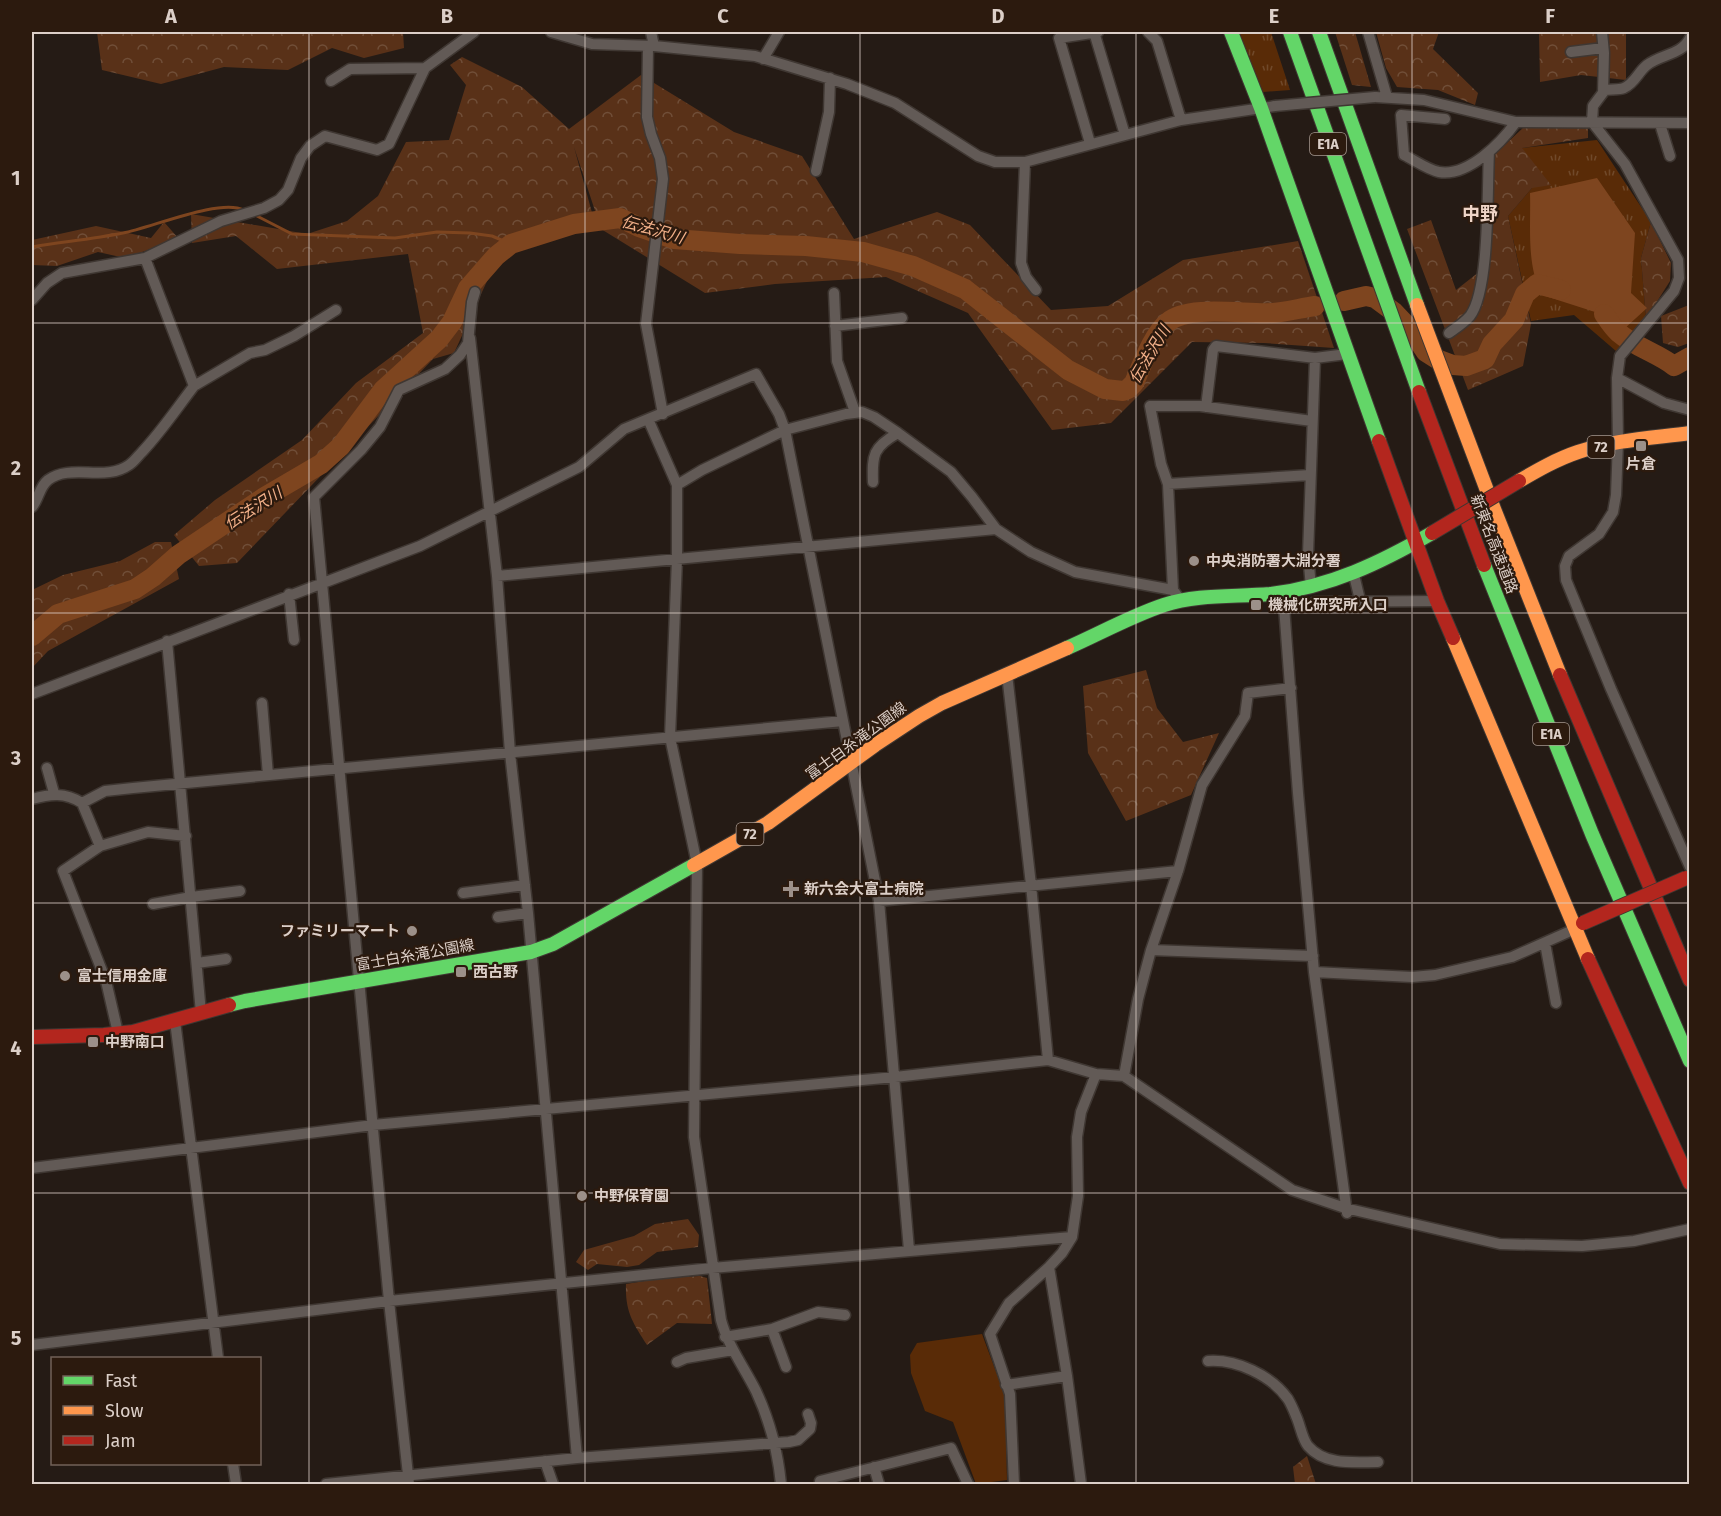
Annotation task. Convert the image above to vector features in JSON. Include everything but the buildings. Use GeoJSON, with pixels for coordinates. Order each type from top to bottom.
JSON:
{"type":"FeatureCollection","features":[{"type":"Feature","properties":{"kind":"main road"},"geometry":{"type":"LineString","coordinates":[[1231,32],[1261,108],[1437,601],[1689,1183]]}},
{"type":"Feature","properties":{"kind":"main road","name":"新東名高速道路"},"geometry":{"type":"LineString","coordinates":[[1290,32],[1422,404],[1569,780],[1689,1061]]}},
{"type":"Feature","properties":{"kind":"main road","name":"新東名高速道路"},"geometry":{"type":"LineString","coordinates":[[1319,32],[1451,398],[1597,767],[1689,980]]}},
{"type":"Feature","properties":{"kind":"main road","name":"富士白糸滝公園線"},"geometry":{"type":"LineString","coordinates":[[32,1037],[118,1033],[152,1028],[245,1001],[531,952],[554,944],[586,928],[768,823],[918,716],[1111,627],[1165,605],[1177,596],[1199,598],[1283,593],[1354,575],[1417,542],[1547,465],[1579,452],[1618,442],[1689,433]]}},
{"type":"Feature","properties":{"kind":"main road"},"geometry":{"type":"LineString","coordinates":[[1579,926],[1688,873]]}},
{"type":"Feature","properties":{"kind":"street"},"geometry":{"type":"LineString","coordinates":[[32,300],[47,283],[62,273],[145,258],[221,221],[264,208],[279,200],[288,190],[301,158],[310,146],[325,136],[377,150],[389,144],[424,68],[474,32]]}},
{"type":"Feature","properties":{"kind":"street"},"geometry":{"type":"LineString","coordinates":[[551,32],[592,44],[651,46],[755,56],[830,78],[895,103],[978,156],[995,162],[1025,162],[1181,120],[1275,106],[1375,97],[1445,104],[1516,122],[1689,123]]}},
{"type":"Feature","properties":{"kind":"street"},"geometry":{"type":"LineString","coordinates":[[651,32],[647,117],[660,158],[663,179],[646,324],[663,414]]}},
{"type":"Feature","properties":{"kind":"street"},"geometry":{"type":"LineString","coordinates":[[763,59],[779,32]]}},
{"type":"Feature","properties":{"kind":"street"},"geometry":{"type":"LineString","coordinates":[[1090,143],[1059,38],[1096,32],[1125,135]]}},
{"type":"Feature","properties":{"kind":"street"},"geometry":{"type":"LineString","coordinates":[[1148,32],[1156,41],[1181,120]]}},
{"type":"Feature","properties":{"kind":"street"},"geometry":{"type":"LineString","coordinates":[[1368,32],[1388,97]]}},
{"type":"Feature","properties":{"kind":"street"},"geometry":{"type":"LineString","coordinates":[[1602,32],[1603,93]]}},
{"type":"Feature","properties":{"kind":"street"},"geometry":{"type":"LineString","coordinates":[[1688,873],[1566,580],[1565,566],[1569,556],[1599,534],[1612,512],[1616,495],[1617,378],[1620,356],[1674,291],[1679,278],[1678,260],[1625,164],[1592,122],[1593,106],[1605,90],[1623,88],[1636,80],[1647,65],[1680,50],[1687,45],[1689,38]]}},
{"type":"Feature","properties":{"kind":"street"},"geometry":{"type":"LineString","coordinates":[[1571,52],[1604,48]]}},
{"type":"Feature","properties":{"kind":"street"},"geometry":{"type":"LineString","coordinates":[[331,81],[350,69],[424,68]]}},
{"type":"Feature","properties":{"kind":"street"},"geometry":{"type":"LineString","coordinates":[[816,171],[829,112],[830,78]]}},
{"type":"Feature","properties":{"kind":"street"},"geometry":{"type":"LineString","coordinates":[[1445,118],[1401,116],[1404,155],[1438,172],[1460,170],[1489,152],[1505,137],[1516,122]]}},
{"type":"Feature","properties":{"kind":"street"},"geometry":{"type":"LineString","coordinates":[[1660,123],[1670,156]]}},
{"type":"Feature","properties":{"kind":"street"},"geometry":{"type":"LineString","coordinates":[[1449,333],[1471,315],[1479,295],[1483,273],[1489,152]]}},
{"type":"Feature","properties":{"kind":"street"},"geometry":{"type":"LineString","coordinates":[[1025,162],[1021,263],[1026,278],[1036,290]]}},
{"type":"Feature","properties":{"kind":"street"},"geometry":{"type":"LineString","coordinates":[[145,258],[194,386]]}},
{"type":"Feature","properties":{"kind":"street"},"geometry":{"type":"LineString","coordinates":[[409,1480],[389,1301],[314,497],[361,450],[380,427],[399,390],[445,369],[460,355],[468,343],[475,292]]}},
{"type":"Feature","properties":{"kind":"street"},"geometry":{"type":"LineString","coordinates":[[834,293],[837,361],[855,412]]}},
{"type":"Feature","properties":{"kind":"street"},"geometry":{"type":"LineString","coordinates":[[32,507],[43,485],[49,479],[63,473],[113,472],[129,465],[153,440],[194,386],[250,353],[265,350],[294,336],[336,310]]}},
{"type":"Feature","properties":{"kind":"street"},"geometry":{"type":"LineString","coordinates":[[835,326],[902,318]]}},
{"type":"Feature","properties":{"kind":"street"},"geometry":{"type":"LineString","coordinates":[[469,332],[496,576],[510,753],[528,913],[578,1458]]}},
{"type":"Feature","properties":{"kind":"street"},"geometry":{"type":"LineString","coordinates":[[1206,407],[1212,350],[1216,346],[1315,358],[1347,354]]}},
{"type":"Feature","properties":{"kind":"street"},"geometry":{"type":"LineString","coordinates":[[1311,587],[1308,555],[1315,358]]}},
{"type":"Feature","properties":{"kind":"street"},"geometry":{"type":"LineString","coordinates":[[32,694],[289,594],[420,546],[579,466],[624,429],[756,374],[779,414],[785,430],[879,901],[909,1250]]}},
{"type":"Feature","properties":{"kind":"street"},"geometry":{"type":"LineString","coordinates":[[1617,378],[1664,403],[1689,410]]}},
{"type":"Feature","properties":{"kind":"street"},"geometry":{"type":"LineString","coordinates":[[677,485],[702,470],[785,430],[862,412],[874,417],[951,472],[996,529],[1031,552],[1075,572],[1177,596],[1168,484],[1161,464],[1150,406],[1206,407],[1312,421]]}},
{"type":"Feature","properties":{"kind":"street"},"geometry":{"type":"LineString","coordinates":[[648,419],[677,485],[677,559],[670,737],[696,864],[694,1137],[716,1300],[725,1337],[756,1391],[774,1443],[781,1485]]}},
{"type":"Feature","properties":{"kind":"street"},"geometry":{"type":"LineString","coordinates":[[873,482],[872,460],[876,449],[883,441],[897,433]]}},
{"type":"Feature","properties":{"kind":"street"},"geometry":{"type":"LineString","coordinates":[[1168,484],[1310,475]]}},
{"type":"Feature","properties":{"kind":"street"},"geometry":{"type":"LineString","coordinates":[[496,576],[996,529]]}},
{"type":"Feature","properties":{"kind":"street"},"geometry":{"type":"LineString","coordinates":[[1354,575],[1360,600]]}},
{"type":"Feature","properties":{"kind":"street"},"geometry":{"type":"LineString","coordinates":[[1283,593],[1314,972],[1346,1211]]}},
{"type":"Feature","properties":{"kind":"street"},"geometry":{"type":"LineString","coordinates":[[289,594],[294,640]]}},
{"type":"Feature","properties":{"kind":"street"},"geometry":{"type":"LineString","coordinates":[[1315,602],[1437,601]]}},
{"type":"Feature","properties":{"kind":"street"},"geometry":{"type":"LineString","coordinates":[[167,641],[201,1013]]}},
{"type":"Feature","properties":{"kind":"street"},"geometry":{"type":"LineString","coordinates":[[1007,674],[1048,1060]]}},
{"type":"Feature","properties":{"kind":"street"},"geometry":{"type":"LineString","coordinates":[[1124,1076],[1138,999],[1151,950],[1178,871],[1202,785],[1245,716],[1248,693],[1291,688]]}},
{"type":"Feature","properties":{"kind":"street"},"geometry":{"type":"LineString","coordinates":[[262,703],[268,775]]}},
{"type":"Feature","properties":{"kind":"street"},"geometry":{"type":"LineString","coordinates":[[82,803],[105,791],[843,722]]}},
{"type":"Feature","properties":{"kind":"street"},"geometry":{"type":"LineString","coordinates":[[47,768],[54,793]]}},
{"type":"Feature","properties":{"kind":"street"},"geometry":{"type":"LineString","coordinates":[[32,799],[54,793],[74,798],[82,803],[100,846]]}},
{"type":"Feature","properties":{"kind":"street"},"geometry":{"type":"LineString","coordinates":[[118,1033],[105,981],[63,871],[100,846],[148,832],[186,836]]}},
{"type":"Feature","properties":{"kind":"street"},"geometry":{"type":"LineString","coordinates":[[879,901],[1178,871]]}},
{"type":"Feature","properties":{"kind":"street"},"geometry":{"type":"LineString","coordinates":[[463,893],[525,885]]}},
{"type":"Feature","properties":{"kind":"street"},"geometry":{"type":"LineString","coordinates":[[153,904],[240,891]]}},
{"type":"Feature","properties":{"kind":"street"},"geometry":{"type":"LineString","coordinates":[[498,917],[528,913]]}},
{"type":"Feature","properties":{"kind":"street"},"geometry":{"type":"LineString","coordinates":[[1314,972],[1410,977],[1435,975],[1512,957],[1579,926]]}},
{"type":"Feature","properties":{"kind":"street"},"geometry":{"type":"LineString","coordinates":[[1545,943],[1556,1003]]}},
{"type":"Feature","properties":{"kind":"street"},"geometry":{"type":"LineString","coordinates":[[1151,950],[1313,956]]}},
{"type":"Feature","properties":{"kind":"street"},"geometry":{"type":"LineString","coordinates":[[197,963],[226,960]]}},
{"type":"Feature","properties":{"kind":"street"},"geometry":{"type":"LineString","coordinates":[[175,1021],[218,1357]]}},
{"type":"Feature","properties":{"kind":"street"},"geometry":{"type":"LineString","coordinates":[[32,1168],[373,1125],[895,1077],[1048,1060],[1096,1074],[1124,1076],[1292,1190],[1346,1211],[1500,1244],[1582,1246],[1634,1241],[1689,1229]]}},
{"type":"Feature","properties":{"kind":"street"},"geometry":{"type":"LineString","coordinates":[[1014,1485],[1010,1394],[990,1334],[1009,1303],[1049,1268],[1072,1237],[1078,1196],[1077,1137],[1082,1112],[1096,1074]]}},
{"type":"Feature","properties":{"kind":"street"},"geometry":{"type":"LineString","coordinates":[[32,1345],[389,1301],[712,1268],[1072,1237]]}},
{"type":"Feature","properties":{"kind":"street"},"geometry":{"type":"LineString","coordinates":[[1049,1268],[1067,1376],[1081,1485]]}},
{"type":"Feature","properties":{"kind":"street"},"geometry":{"type":"LineString","coordinates":[[725,1337],[772,1329],[818,1312],[845,1315]]}},
{"type":"Feature","properties":{"kind":"street"},"geometry":{"type":"LineString","coordinates":[[772,1329],[786,1367]]}},
{"type":"Feature","properties":{"kind":"street"},"geometry":{"type":"LineString","coordinates":[[677,1362],[686,1358],[733,1350]]}},
{"type":"Feature","properties":{"kind":"street"},"geometry":{"type":"LineString","coordinates":[[1208,1361],[1224,1360],[1250,1370],[1274,1384],[1288,1400],[1308,1445],[1325,1457],[1343,1462],[1378,1462]]}},
{"type":"Feature","properties":{"kind":"street"},"geometry":{"type":"LineString","coordinates":[[1006,1385],[1067,1376]]}},
{"type":"Feature","properties":{"kind":"street"},"geometry":{"type":"LineString","coordinates":[[326,1485],[409,1480],[545,1461],[789,1442],[804,1436],[810,1429],[808,1414]]}},
{"type":"Feature","properties":{"kind":"street"},"geometry":{"type":"LineString","coordinates":[[820,1481],[951,1448],[968,1485]]}},
{"type":"Feature","properties":{"kind":"street"},"geometry":{"type":"LineString","coordinates":[[545,1461],[553,1485]]}},
{"type":"Feature","properties":{"kind":"street"},"geometry":{"type":"LineString","coordinates":[[233,1465],[236,1485]]}},
{"type":"Feature","properties":{"kind":"street"},"geometry":{"type":"LineString","coordinates":[[874,1467],[879,1485]]}},
{"type":"Feature","properties":{"kind":"green space"},"geometry":{"type":"Polygon","coordinates":[[[97,32],[403,32],[404,48],[364,58],[332,48],[288,70],[224,67],[161,84],[102,70],[97,32]]]}},
{"type":"Feature","properties":{"kind":"green space"},"geometry":{"type":"Polygon","coordinates":[[[1237,32],[1271,32],[1290,90],[1263,92],[1237,32]]]}},
{"type":"Feature","properties":{"kind":"green space"},"geometry":{"type":"Polygon","coordinates":[[[1335,32],[1355,32],[1371,87],[1352,85],[1335,32]]]}},
{"type":"Feature","properties":{"kind":"green space"},"geometry":{"type":"Polygon","coordinates":[[[1376,32],[1439,32],[1433,49],[1478,93],[1475,105],[1438,90],[1397,87],[1386,68],[1376,32]]]}},
{"type":"Feature","properties":{"kind":"green space"},"geometry":{"type":"Polygon","coordinates":[[[1539,32],[1626,32],[1626,80],[1581,75],[1540,82],[1539,32]]]}},
{"type":"Feature","properties":{"kind":"green space"},"geometry":{"type":"Polygon","coordinates":[[[462,57],[522,87],[569,129],[641,75],[734,132],[802,156],[854,239],[937,212],[970,225],[1051,310],[1108,306],[1183,260],[1298,241],[1334,348],[1264,343],[1192,342],[1111,423],[1052,430],[968,313],[886,277],[775,284],[705,293],[601,229],[574,147],[594,220],[505,242],[454,353],[433,359],[237,563],[199,566],[174,535],[215,500],[302,440],[356,383],[423,333],[408,254],[277,269],[236,236],[192,243],[191,214],[307,234],[347,221],[378,196],[406,142],[449,140],[466,85],[450,65],[462,57]]]}},
{"type":"Feature","properties":{"kind":"green space"},"geometry":{"type":"Polygon","coordinates":[[[1524,127],[1588,128],[1588,138],[1522,148],[1551,185],[1532,188],[1508,216],[1531,324],[1523,366],[1468,390],[1407,229],[1431,220],[1456,290],[1479,272],[1495,154],[1524,127]]]}},
{"type":"Feature","properties":{"kind":"green space"},"geometry":{"type":"Polygon","coordinates":[[[1597,140],[1651,222],[1641,258],[1646,319],[1616,351],[1574,315],[1531,321],[1508,216],[1532,188],[1522,148],[1597,140]]]}},
{"type":"Feature","properties":{"kind":"green space"},"geometry":{"type":"Polygon","coordinates":[[[164,222],[179,239],[125,258],[98,252],[57,266],[32,265],[32,240],[96,226],[151,238],[164,222]]]}},
{"type":"Feature","properties":{"kind":"green space"},"geometry":{"type":"Polygon","coordinates":[[[1651,222],[1671,263],[1670,281],[1646,319],[1641,258],[1651,222]]]}},
{"type":"Feature","properties":{"kind":"green space"},"geometry":{"type":"Polygon","coordinates":[[[1689,305],[1689,343],[1678,347],[1663,343],[1661,316],[1689,305]]]}},
{"type":"Feature","properties":{"kind":"green space"},"geometry":{"type":"Polygon","coordinates":[[[155,542],[171,542],[179,579],[48,651],[32,668],[32,590],[63,575],[120,561],[155,542]]]}},
{"type":"Feature","properties":{"kind":"green space"},"geometry":{"type":"Polygon","coordinates":[[[1146,670],[1157,708],[1183,742],[1219,733],[1191,795],[1126,821],[1088,753],[1083,686],[1146,670]]]}},
{"type":"Feature","properties":{"kind":"green space"},"geometry":{"type":"Polygon","coordinates":[[[688,1219],[699,1235],[698,1247],[657,1252],[639,1265],[627,1267],[597,1264],[588,1270],[576,1262],[584,1250],[634,1236],[655,1224],[688,1219]]]}},
{"type":"Feature","properties":{"kind":"green space"},"geometry":{"type":"Polygon","coordinates":[[[700,1276],[707,1278],[712,1324],[677,1323],[647,1345],[631,1317],[626,1284],[663,1278],[700,1276]]]}},
{"type":"Feature","properties":{"kind":"green space"},"geometry":{"type":"Polygon","coordinates":[[[982,1334],[1005,1396],[1007,1480],[976,1484],[953,1422],[925,1411],[911,1373],[910,1355],[917,1343],[982,1334]]]}},
{"type":"Feature","properties":{"kind":"green space"},"geometry":{"type":"Polygon","coordinates":[[[1307,1456],[1316,1484],[1295,1484],[1293,1467],[1307,1456]]]}},
{"type":"Feature","properties":{"kind":"shaded area"},"geometry":{"type":"Polygon","coordinates":[[[1597,178],[1635,233],[1631,293],[1647,308],[1613,339],[1595,312],[1542,295],[1531,258],[1530,193],[1597,178]]]}},
{"type":"Feature","properties":{"kind":"waterway"},"geometry":{"type":"LineString","coordinates":[[32,247],[123,233],[218,208],[233,207],[244,210]]}},
{"type":"Feature","properties":{"kind":"waterway"},"geometry":{"type":"LineString","coordinates":[[255,215],[292,234],[395,238],[437,232],[470,233],[492,236],[511,244]]}},
{"type":"Feature","properties":{"kind":"waterway","name":"伝法沢川"},"geometry":{"type":"LineString","coordinates":[[32,636],[58,614],[135,589],[178,555],[263,498],[321,464],[341,446],[383,390],[439,339],[452,322],[468,288],[496,256],[511,244],[574,224],[620,218],[674,239],[806,246],[863,252],[913,266],[965,289],[1068,370],[1105,389],[1123,391],[1134,383],[1157,334],[1168,322],[1177,317],[1204,312],[1273,313],[1315,306]]}},
{"type":"Feature","properties":{"kind":"waterway","name":"伝法沢川"},"geometry":{"type":"LineString","coordinates":[[1344,301],[1366,296],[1375,298],[1394,312],[1411,330],[1426,352],[1453,365],[1466,366],[1485,359],[1492,344],[1514,320],[1525,294],[1537,284],[1561,290]]}},
{"type":"Feature","properties":{"kind":"waterway","name":"伝法沢川"},"geometry":{"type":"LineString","coordinates":[[1604,314],[1625,338],[1674,366],[1690,357]]}},
{"type":"Feature","properties":{"kind":"traffic: fast"},"geometry":{"type":"LineString","coordinates":[[1231,32],[1261,108],[1379,441]]}},
{"type":"Feature","properties":{"kind":"traffic: fast"},"geometry":{"type":"LineString","coordinates":[[1290,32],[1419,392]]}},
{"type":"Feature","properties":{"kind":"traffic: fast"},"geometry":{"type":"LineString","coordinates":[[1319,32],[1417,305]]}},
{"type":"Feature","properties":{"kind":"traffic: fast"},"geometry":{"type":"LineString","coordinates":[[1067,648],[1139,614],[1177,601],[1203,597],[1270,594],[1334,580],[1374,564],[1432,533]]}},
{"type":"Feature","properties":{"kind":"traffic: fast"},"geometry":{"type":"LineString","coordinates":[[1484,565],[1592,834],[1690,1061]]}},
{"type":"Feature","properties":{"kind":"traffic: fast"},"geometry":{"type":"LineString","coordinates":[[229,1005],[531,952],[553,944],[694,865]]}},
{"type":"Feature","properties":{"kind":"traffic: slow"},"geometry":{"type":"LineString","coordinates":[[1417,305],[1560,675]]}},
{"type":"Feature","properties":{"kind":"traffic: slow"},"geometry":{"type":"LineString","coordinates":[[1519,481],[1563,458],[1592,448],[1690,433]]}},
{"type":"Feature","properties":{"kind":"traffic: slow"},"geometry":{"type":"LineString","coordinates":[[1453,638],[1588,959]]}},
{"type":"Feature","properties":{"kind":"traffic: slow"},"geometry":{"type":"LineString","coordinates":[[694,865],[768,823],[919,716],[942,703],[1067,648]]}},
{"type":"Feature","properties":{"kind":"traffic: jam"},"geometry":{"type":"LineString","coordinates":[[1419,392],[1484,565]]}},
{"type":"Feature","properties":{"kind":"traffic: jam"},"geometry":{"type":"LineString","coordinates":[[1379,441],[1437,601],[1453,638]]}},
{"type":"Feature","properties":{"kind":"traffic: jam"},"geometry":{"type":"LineString","coordinates":[[1432,533],[1519,481]]}},
{"type":"Feature","properties":{"kind":"traffic: jam"},"geometry":{"type":"LineString","coordinates":[[1560,675],[1690,980]]}},
{"type":"Feature","properties":{"kind":"traffic: jam"},"geometry":{"type":"LineString","coordinates":[[1583,923],[1686,878]]}},
{"type":"Feature","properties":{"kind":"traffic: jam"},"geometry":{"type":"LineString","coordinates":[[1588,959],[1690,1183]]}},
{"type":"Feature","properties":{"kind":"traffic: jam"},"geometry":{"type":"LineString","coordinates":[[32,1037],[133,1032],[229,1005]]}},
{"type":"Feature","properties":{"kind":"place","name":"片倉"},"geometry":{"type":"Point","coordinates":[1641,446]}},
{"type":"Feature","properties":{"kind":"place","name":"中央消防署大淵分署"},"geometry":{"type":"Point","coordinates":[1194,561]}},
{"type":"Feature","properties":{"kind":"place","name":"機械化研究所入口"},"geometry":{"type":"Point","coordinates":[1256,605]}},
{"type":"Feature","properties":{"kind":"place","name":"新六会大富士病院"},"geometry":{"type":"Point","coordinates":[791,889]}},
{"type":"Feature","properties":{"kind":"place","name":"ファミリーマート"},"geometry":{"type":"Point","coordinates":[412,931]}},
{"type":"Feature","properties":{"kind":"place","name":"西古野"},"geometry":{"type":"Point","coordinates":[461,972]}},
{"type":"Feature","properties":{"kind":"place","name":"富士信用金庫"},"geometry":{"type":"Point","coordinates":[65,976]}},
{"type":"Feature","properties":{"kind":"place","name":"中野南口"},"geometry":{"type":"Point","coordinates":[93,1042]}},
{"type":"Feature","properties":{"kind":"place","name":"中野保育園"},"geometry":{"type":"Point","coordinates":[582,1196]}},
{"type":"Feature","properties":{"kind":"district","name":"中野"},"geometry":{"type":"Point","coordinates":[1480,214]}}]}
